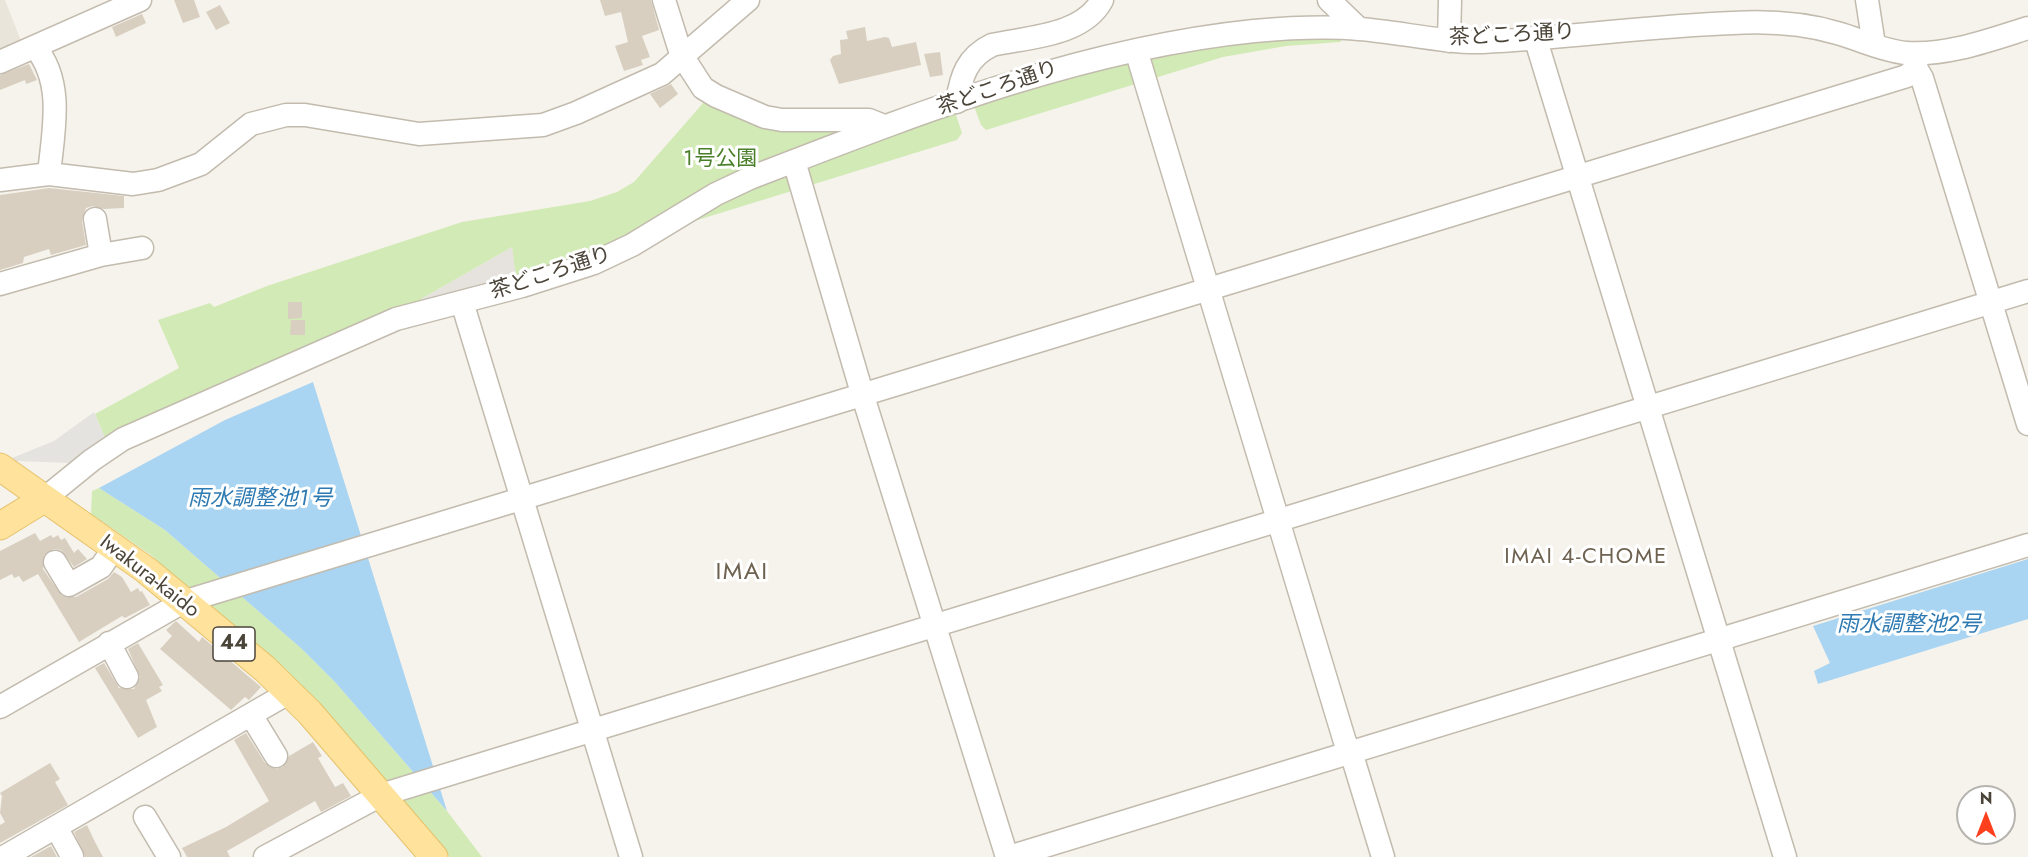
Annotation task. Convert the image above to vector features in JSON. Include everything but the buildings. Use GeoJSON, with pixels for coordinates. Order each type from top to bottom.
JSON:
{"type":"FeatureCollection","features":[{"type":"Feature","properties":{"kind":"main road","name":"Iwakura-kaido"},"geometry":{"type":"LineString","coordinates":[[0,467],[114,548],[183,602],[290,692],[434,857]]}},
{"type":"Feature","properties":{"kind":"main road"},"geometry":{"type":"LineString","coordinates":[[0,526],[44,499]]}},
{"type":"Feature","properties":{"kind":"street"},"geometry":{"type":"LineString","coordinates":[[664,0],[683,57],[703,88],[765,117],[782,120],[869,120],[886,127]]}},
{"type":"Feature","properties":{"kind":"street"},"geometry":{"type":"LineString","coordinates":[[0,180],[49,174],[132,184],[158,180],[201,164],[251,124],[286,115],[305,115],[419,134],[543,125],[651,80],[683,57],[748,0]]}},
{"type":"Feature","properties":{"kind":"street"},"geometry":{"type":"LineString","coordinates":[[957,102],[961,77],[974,57],[982,50],[992,45],[1068,28],[1088,18],[1102,0]]}},
{"type":"Feature","properties":{"kind":"street"},"geometry":{"type":"LineString","coordinates":[[1329,0],[1359,29]]}},
{"type":"Feature","properties":{"kind":"street"},"geometry":{"type":"LineString","coordinates":[[1449,41],[1450,0]]}},
{"type":"Feature","properties":{"kind":"street"},"geometry":{"type":"LineString","coordinates":[[1867,0],[1874,45]]}},
{"type":"Feature","properties":{"kind":"street"},"geometry":{"type":"LineString","coordinates":[[0,62],[131,1]]}},
{"type":"Feature","properties":{"kind":"street","name":"茶どころ通り"},"geometry":{"type":"LineString","coordinates":[[44,499],[97,456],[134,434],[378,326],[570,272],[617,253],[729,188],[794,161],[1021,79],[1136,50],[1253,32],[1359,29],[1449,41],[1482,42],[1758,22],[1816,27],[1897,51],[1916,61],[2028,28]]}},
{"type":"Feature","properties":{"kind":"street"},"geometry":{"type":"LineString","coordinates":[[1535,37],[1785,857]]}},
{"type":"Feature","properties":{"kind":"street"},"geometry":{"type":"LineString","coordinates":[[35,47],[50,75],[56,106],[49,174]]}},
{"type":"Feature","properties":{"kind":"street"},"geometry":{"type":"LineString","coordinates":[[1136,50],[1206,289],[1345,742],[1351,752],[1383,857]]}},
{"type":"Feature","properties":{"kind":"street"},"geometry":{"type":"LineString","coordinates":[[0,707],[183,602],[1576,175],[1907,76],[1916,61]]}},
{"type":"Feature","properties":{"kind":"street"},"geometry":{"type":"LineString","coordinates":[[1916,61],[2028,424]]}},
{"type":"Feature","properties":{"kind":"street"},"geometry":{"type":"LineString","coordinates":[[794,161],[862,393],[1008,857],[2028,545]]}},
{"type":"Feature","properties":{"kind":"street"},"geometry":{"type":"LineString","coordinates":[[95,219],[101,255]]}},
{"type":"Feature","properties":{"kind":"street"},"geometry":{"type":"LineString","coordinates":[[0,284],[101,255],[142,248]]}},
{"type":"Feature","properties":{"kind":"street"},"geometry":{"type":"LineString","coordinates":[[265,857],[381,795],[2028,291]]}},
{"type":"Feature","properties":{"kind":"street"},"geometry":{"type":"LineString","coordinates":[[462,302],[630,857]]}},
{"type":"Feature","properties":{"kind":"street"},"geometry":{"type":"LineString","coordinates":[[55,562],[69,585],[101,567],[114,548]]}},
{"type":"Feature","properties":{"kind":"street"},"geometry":{"type":"LineString","coordinates":[[109,643],[127,677]]}},
{"type":"Feature","properties":{"kind":"street"},"geometry":{"type":"LineString","coordinates":[[10,855],[290,692]]}},
{"type":"Feature","properties":{"kind":"street"},"geometry":{"type":"LineString","coordinates":[[251,715],[276,756]]}},
{"type":"Feature","properties":{"kind":"street"},"geometry":{"type":"LineString","coordinates":[[145,817],[169,857]]}},
{"type":"Feature","properties":{"kind":"street"},"geometry":{"type":"LineString","coordinates":[[56,827],[72,856]]}},
{"type":"Feature","properties":{"kind":"shaded area"},"geometry":{"type":"Polygon","coordinates":[[[0,0],[5,0],[23,46],[0,56],[0,0]]]}},
{"type":"Feature","properties":{"kind":"shaded area"},"geometry":{"type":"Polygon","coordinates":[[[512,247],[516,276],[425,304],[421,299],[512,247]]]}},
{"type":"Feature","properties":{"kind":"shaded area"},"geometry":{"type":"Polygon","coordinates":[[[94,412],[105,438],[71,463],[16,461],[12,458],[54,441],[94,412]]]}},
{"type":"Feature","properties":{"kind":"green space"},"geometry":{"type":"Polygon","coordinates":[[[1240,36],[1345,37],[1340,42],[1286,46],[1223,57],[986,130],[981,125],[974,106],[980,97],[1240,36]]]}},
{"type":"Feature","properties":{"kind":"green space","name":"１号公園"},"geometry":{"type":"Polygon","coordinates":[[[704,102],[767,125],[948,109],[956,115],[962,133],[957,140],[516,276],[512,247],[421,299],[425,304],[296,350],[105,438],[95,414],[179,368],[158,320],[210,303],[214,307],[267,286],[462,222],[590,201],[617,192],[634,182],[704,102]]]}},
{"type":"Feature","properties":{"kind":"green space"},"geometry":{"type":"Polygon","coordinates":[[[99,488],[165,530],[302,649],[335,682],[447,811],[482,857],[449,857],[222,618],[151,555],[91,514],[92,491],[99,488]]]}},
{"type":"Feature","properties":{"kind":"water","name":"雨水調整池１号"},"geometry":{"type":"Polygon","coordinates":[[[313,382],[447,811],[335,682],[302,649],[165,530],[99,488],[225,420],[313,382]]]}},
{"type":"Feature","properties":{"kind":"water","name":"雨水調整池２号"},"geometry":{"type":"Polygon","coordinates":[[[2028,559],[2028,619],[1818,684],[1814,671],[1830,663],[1813,626],[2028,559]]]}},
{"type":"Feature","properties":{"kind":"district","name":"IMAI 4-CHOME"},"geometry":{"type":"Point","coordinates":[1586,558]}},
{"type":"Feature","properties":{"kind":"district","name":"IMAI"},"geometry":{"type":"Point","coordinates":[742,573]}}]}
